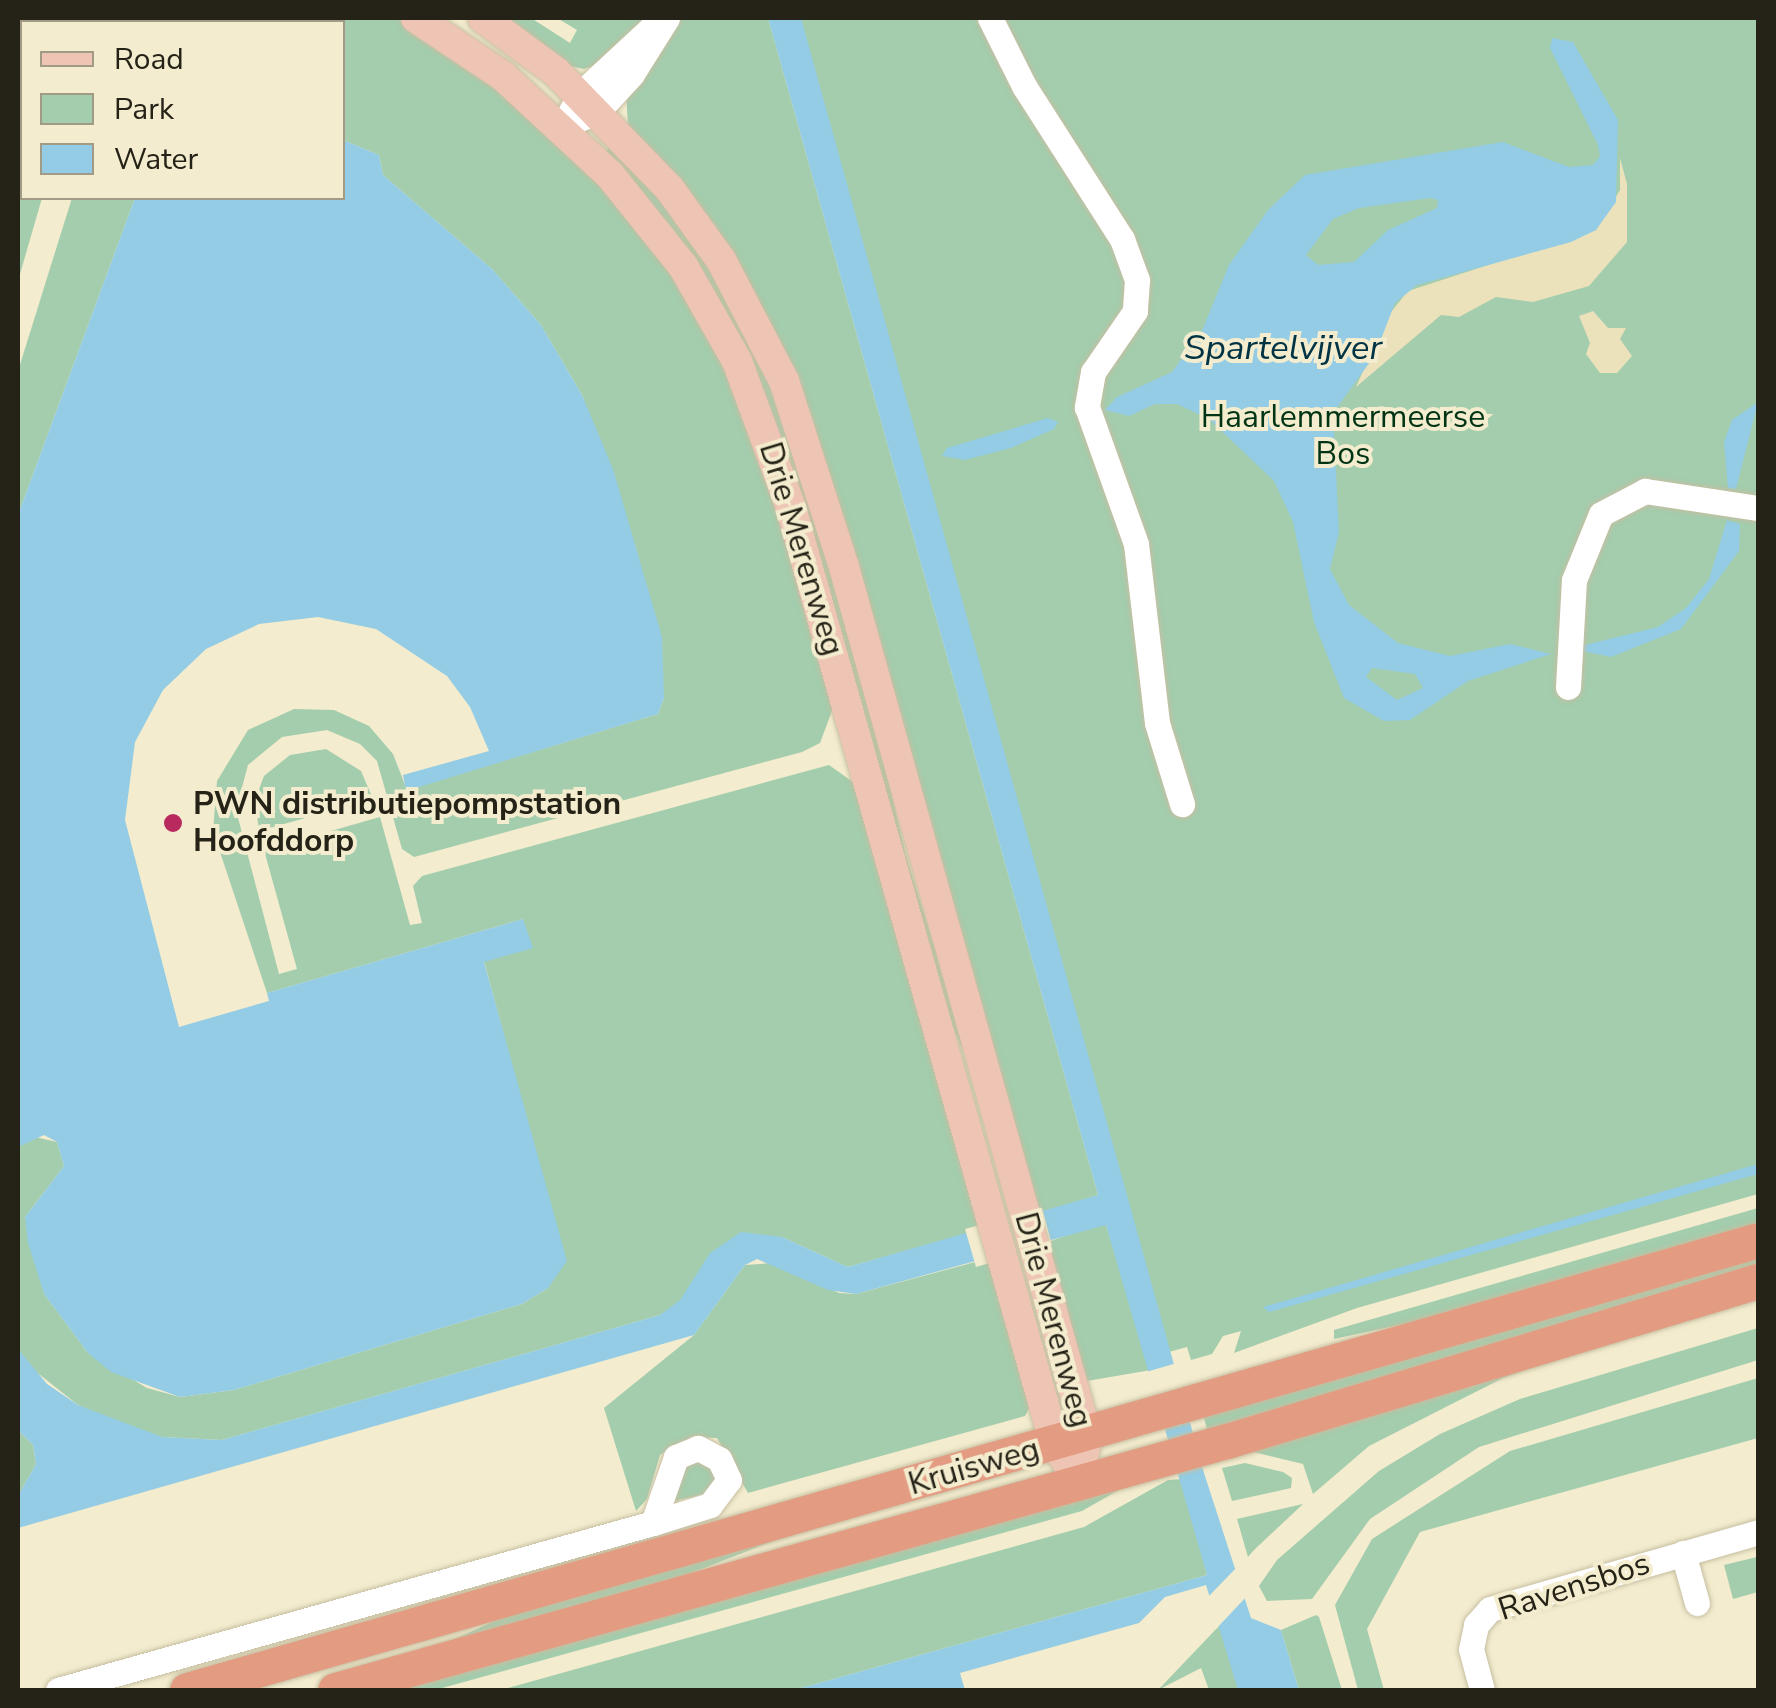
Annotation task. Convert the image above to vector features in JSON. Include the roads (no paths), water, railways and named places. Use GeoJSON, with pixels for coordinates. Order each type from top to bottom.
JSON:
{"type":"FeatureCollection","features":[{"type":"Feature","properties":{"kind":"highway","name":"Kruisweg"},"geometry":{"type":"LineString","coordinates":[[187,1690],[1156,1417],[1758,1240]]}},
{"type":"Feature","properties":{"kind":"highway","name":"Kruisweg"},"geometry":{"type":"LineString","coordinates":[[335,1690],[1228,1442],[1758,1280]]}},
{"type":"Feature","properties":{"kind":"main road","name":"Drie Merenweg"},"geometry":{"type":"LineString","coordinates":[[416,18],[563,126],[683,266],[737,361],[770,441],[1005,1268],[1071,1440]]}},
{"type":"Feature","properties":{"kind":"main road","name":"Drie Merenweg"},"geometry":{"type":"LineString","coordinates":[[482,18],[589,103],[696,223],[784,381],[844,567],[1037,1259],[1080,1480]]}},
{"type":"Feature","properties":{"kind":"street"},"geometry":{"type":"LineString","coordinates":[[563,126],[632,74],[664,18]]}},
{"type":"Feature","properties":{"kind":"street"},"geometry":{"type":"LineString","coordinates":[[990,18],[1135,270],[1135,311],[1093,372],[1087,407],[1136,544],[1157,723],[1182,804]]}},
{"type":"Feature","properties":{"kind":"street"},"geometry":{"type":"LineString","coordinates":[[1568,687],[1574,580],[1600,514],[1644,491],[1758,508]]}},
{"type":"Feature","properties":{"kind":"street"},"geometry":{"type":"LineString","coordinates":[[58,1690],[653,1523]]}},
{"type":"Feature","properties":{"kind":"street","name":"Ravensbos"},"geometry":{"type":"LineString","coordinates":[[1482,1690],[1471,1649],[1476,1625],[1490,1609],[1758,1532]]}},
{"type":"Feature","properties":{"kind":"street","name":"Ravensbos"},"geometry":{"type":"LineString","coordinates":[[1683,1553],[1697,1603]]}},
{"type":"Feature","properties":{"kind":"water"},"geometry":{"type":"Polygon","coordinates":[[[768,18],[801,18],[1204,1473],[1251,1618],[1281,1630],[1299,1690],[1238,1690],[1206,1585],[1165,1597],[1139,1623],[960,1673],[965,1690],[794,1690],[1207,1575],[1106,1225],[856,1294],[828,1290],[757,1259],[745,1265],[694,1335],[18,1528],[18,1496],[36,1464],[33,1445],[18,1430],[18,1349],[47,1384],[78,1405],[162,1437],[222,1440],[660,1315],[680,1300],[710,1253],[741,1232],[782,1237],[848,1267],[1098,1195],[768,18]]]}},
{"type":"Feature","properties":{"kind":"water","name":"Spartelvijver"},"geometry":{"type":"Polygon","coordinates":[[[1552,38],[1573,42],[1618,120],[1616,202],[1596,230],[1571,242],[1417,285],[1395,303],[1375,355],[1333,413],[1339,532],[1330,569],[1349,605],[1398,643],[1450,656],[1510,644],[1551,654],[1468,681],[1410,720],[1384,721],[1344,698],[1314,622],[1293,522],[1274,481],[1209,419],[1177,404],[1155,404],[1129,416],[1105,410],[1117,397],[1172,372],[1201,333],[1229,265],[1268,210],[1305,175],[1503,142],[1569,167],[1593,165],[1600,156],[1598,145],[1550,48],[1552,38]],[[1438,200],[1359,208],[1333,219],[1306,255],[1318,265],[1354,262],[1388,230],[1437,208],[1438,200]],[[1372,668],[1366,677],[1397,700],[1423,688],[1415,674],[1372,668]]]}},
{"type":"Feature","properties":{"kind":"water"},"geometry":{"type":"Polygon","coordinates":[[[345,141],[379,155],[383,175],[492,269],[541,325],[582,395],[613,469],[662,637],[664,698],[658,714],[406,791],[403,775],[489,751],[470,707],[447,676],[376,629],[318,617],[259,624],[206,649],[163,690],[135,742],[125,820],[179,1027],[269,1001],[267,993],[523,919],[533,948],[484,962],[567,1261],[548,1288],[522,1304],[234,1390],[180,1397],[111,1372],[88,1353],[44,1294],[28,1243],[25,1217],[64,1166],[57,1142],[44,1135],[18,1147],[18,515],[134,200],[345,200],[345,141]]]}},
{"type":"Feature","properties":{"kind":"water"},"geometry":{"type":"Polygon","coordinates":[[[1758,402],[1736,489],[1728,488],[1724,442],[1732,420],[1758,402]]]}},
{"type":"Feature","properties":{"kind":"water"},"geometry":{"type":"Polygon","coordinates":[[[1048,418],[1058,422],[1054,429],[1011,448],[965,460],[942,456],[947,448],[1048,418]]]}},
{"type":"Feature","properties":{"kind":"water"},"geometry":{"type":"Polygon","coordinates":[[[1727,520],[1740,524],[1739,551],[1681,629],[1611,657],[1583,651],[1585,645],[1658,627],[1686,608],[1709,579],[1727,520]]]}},
{"type":"Feature","properties":{"kind":"water"},"geometry":{"type":"Polygon","coordinates":[[[1758,1164],[1758,1174],[1269,1312],[1263,1307],[1758,1164]]]}},
{"type":"Feature","properties":{"kind":"place","name":"PWN distributiepompstation Hoofddorp"},"geometry":{"type":"Point","coordinates":[173,823]}},
{"type":"Feature","properties":{"kind":"park label","name":"Haarlemmermeerse Bos"},"geometry":{"type":"Point","coordinates":[1343,436]}}]}
